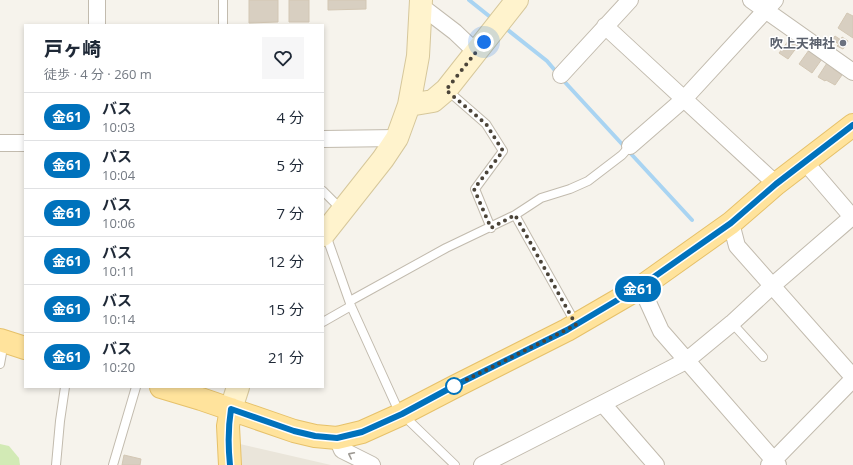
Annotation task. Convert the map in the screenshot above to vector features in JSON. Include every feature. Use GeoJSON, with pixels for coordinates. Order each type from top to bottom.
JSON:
{"type":"FeatureCollection","features":[{"type":"Feature","properties":{"kind":"main road"},"geometry":{"type":"LineString","coordinates":[[164,388],[294,431],[315,436],[337,438],[362,432],[401,415],[454,386],[576,325],[641,286],[731,223],[776,184],[853,125]]}},
{"type":"Feature","properties":{"kind":"main road"},"geometry":{"type":"LineString","coordinates":[[2,341],[24,348]]}},
{"type":"Feature","properties":{"kind":"main road"},"geometry":{"type":"LineString","coordinates":[[230,465],[228,426],[231,409]]}},
{"type":"Feature","properties":{"kind":"street"},"geometry":{"type":"LineString","coordinates":[[97,24],[98,0]]}},
{"type":"Feature","properties":{"kind":"street"},"geometry":{"type":"LineString","coordinates":[[409,105],[433,101],[446,90],[517,0]]}},
{"type":"Feature","properties":{"kind":"street"},"geometry":{"type":"LineString","coordinates":[[561,75],[630,0]]}},
{"type":"Feature","properties":{"kind":"street"},"geometry":{"type":"LineString","coordinates":[[751,0],[771,5],[853,72]]}},
{"type":"Feature","properties":{"kind":"street"},"geometry":{"type":"LineString","coordinates":[[421,3],[476,52]]}},
{"type":"Feature","properties":{"kind":"street"},"geometry":{"type":"LineString","coordinates":[[324,234],[383,159],[397,138],[409,105],[418,56],[421,3]]}},
{"type":"Feature","properties":{"kind":"street"},"geometry":{"type":"LineString","coordinates":[[630,146],[684,99],[771,5]]}},
{"type":"Feature","properties":{"kind":"street"},"geometry":{"type":"LineString","coordinates":[[605,26],[776,184]]}},
{"type":"Feature","properties":{"kind":"street"},"geometry":{"type":"LineString","coordinates":[[324,139],[397,138]]}},
{"type":"Feature","properties":{"kind":"street"},"geometry":{"type":"LineString","coordinates":[[0,143],[24,143]]}},
{"type":"Feature","properties":{"kind":"street"},"geometry":{"type":"LineString","coordinates":[[482,465],[686,361],[732,323],[772,286],[853,217],[805,162]]}},
{"type":"Feature","properties":{"kind":"street"},"geometry":{"type":"LineString","coordinates":[[641,286],[661,331],[773,463],[853,378],[737,246],[731,223]]}},
{"type":"Feature","properties":{"kind":"street"},"geometry":{"type":"LineString","coordinates":[[231,409],[238,388]]}},
{"type":"Feature","properties":{"kind":"street"},"geometry":{"type":"LineString","coordinates":[[603,404],[656,465]]}},
{"type":"Feature","properties":{"kind":"street"},"geometry":{"type":"LineString","coordinates":[[337,438],[342,450],[372,465]]}},
{"type":"Feature","properties":{"kind":"lane"},"geometry":{"type":"LineString","coordinates":[[223,0],[223,24]]}},
{"type":"Feature","properties":{"kind":"lane"},"geometry":{"type":"LineString","coordinates":[[446,90],[486,124],[503,151],[474,189],[491,228]]}},
{"type":"Feature","properties":{"kind":"lane"},"geometry":{"type":"LineString","coordinates":[[324,321],[350,303],[446,248],[491,228],[515,215],[541,198],[588,181],[622,155],[630,146]]}},
{"type":"Feature","properties":{"kind":"lane"},"geometry":{"type":"LineString","coordinates":[[324,191],[342,211]]}},
{"type":"Feature","properties":{"kind":"lane"},"geometry":{"type":"LineString","coordinates":[[515,215],[576,325]]}},
{"type":"Feature","properties":{"kind":"lane"},"geometry":{"type":"LineString","coordinates":[[324,234],[350,303],[401,415],[455,465]]}},
{"type":"Feature","properties":{"kind":"lane"},"geometry":{"type":"LineString","coordinates":[[732,323],[763,357]]}},
{"type":"Feature","properties":{"kind":"lane"},"geometry":{"type":"LineString","coordinates":[[0,364],[2,341]]}},
{"type":"Feature","properties":{"kind":"lane"},"geometry":{"type":"LineString","coordinates":[[56,465],[65,388]]}},
{"type":"Feature","properties":{"kind":"lane"},"geometry":{"type":"LineString","coordinates":[[113,465],[136,388]]}},
{"type":"Feature","properties":{"kind":"shaded area"},"geometry":{"type":"Polygon","coordinates":[[[240,444],[331,465],[241,465],[240,444]]]}},
{"type":"Feature","properties":{"kind":"green space"},"geometry":{"type":"Polygon","coordinates":[[[0,444],[9,446],[19,458],[20,465],[0,465],[0,444]]]}},
{"type":"Feature","properties":{"kind":"building"},"geometry":{"type":"Polygon","coordinates":[[[249,0],[278,0],[278,22],[249,23],[249,0]]]}},
{"type":"Feature","properties":{"kind":"building"},"geometry":{"type":"Polygon","coordinates":[[[289,0],[309,0],[309,22],[289,22],[289,0]]]}},
{"type":"Feature","properties":{"kind":"building"},"geometry":{"type":"Polygon","coordinates":[[[328,0],[366,0],[366,9],[328,10],[328,0]]]}},
{"type":"Feature","properties":{"kind":"building"},"geometry":{"type":"Polygon","coordinates":[[[847,13],[853,16],[853,38],[838,28],[847,13]]]}},
{"type":"Feature","properties":{"kind":"building"},"geometry":{"type":"Polygon","coordinates":[[[792,36],[800,43],[788,59],[779,53],[792,36]]]}},
{"type":"Feature","properties":{"kind":"building"},"geometry":{"type":"Polygon","coordinates":[[[835,36],[841,40],[842,37],[848,41],[843,49],[837,46],[839,44],[832,40],[835,36]]]}},
{"type":"Feature","properties":{"kind":"building"},"geometry":{"type":"Polygon","coordinates":[[[809,50],[822,59],[812,73],[799,64],[809,50]]]}},
{"type":"Feature","properties":{"kind":"building"},"geometry":{"type":"Polygon","coordinates":[[[827,63],[842,75],[835,85],[818,77],[827,63]]]}},
{"type":"Feature","properties":{"kind":"building"},"geometry":{"type":"Polygon","coordinates":[[[124,455],[141,459],[140,465],[122,465],[124,455]]]}},
{"type":"Feature","properties":{"kind":"waterway"},"geometry":{"type":"LineString","coordinates":[[469,0],[494,20]]}},
{"type":"Feature","properties":{"kind":"waterway"},"geometry":{"type":"LineString","coordinates":[[504,27],[547,61],[558,74]]}},
{"type":"Feature","properties":{"kind":"waterway"},"geometry":{"type":"LineString","coordinates":[[562,79],[692,220]]}},
{"type":"Feature","properties":{"kind":"bus line","name":"金61"},"geometry":{"type":"LineString","coordinates":[[230,465],[228,426],[231,409],[294,431],[315,436],[337,438],[362,432],[402,414],[454,386],[567,330],[641,286],[731,223],[776,184],[853,125]]}},
{"type":"Feature","properties":{"kind":"place","name":"吹上天神社"},"geometry":{"type":"Point","coordinates":[843,43]}},
{"type":"Feature","properties":{"kind":"route"},"geometry":{"type":"LineString","coordinates":[[454,386],[576,325],[515,215],[491,228],[474,189],[503,151],[486,124],[446,90],[484,42]]}}]}
